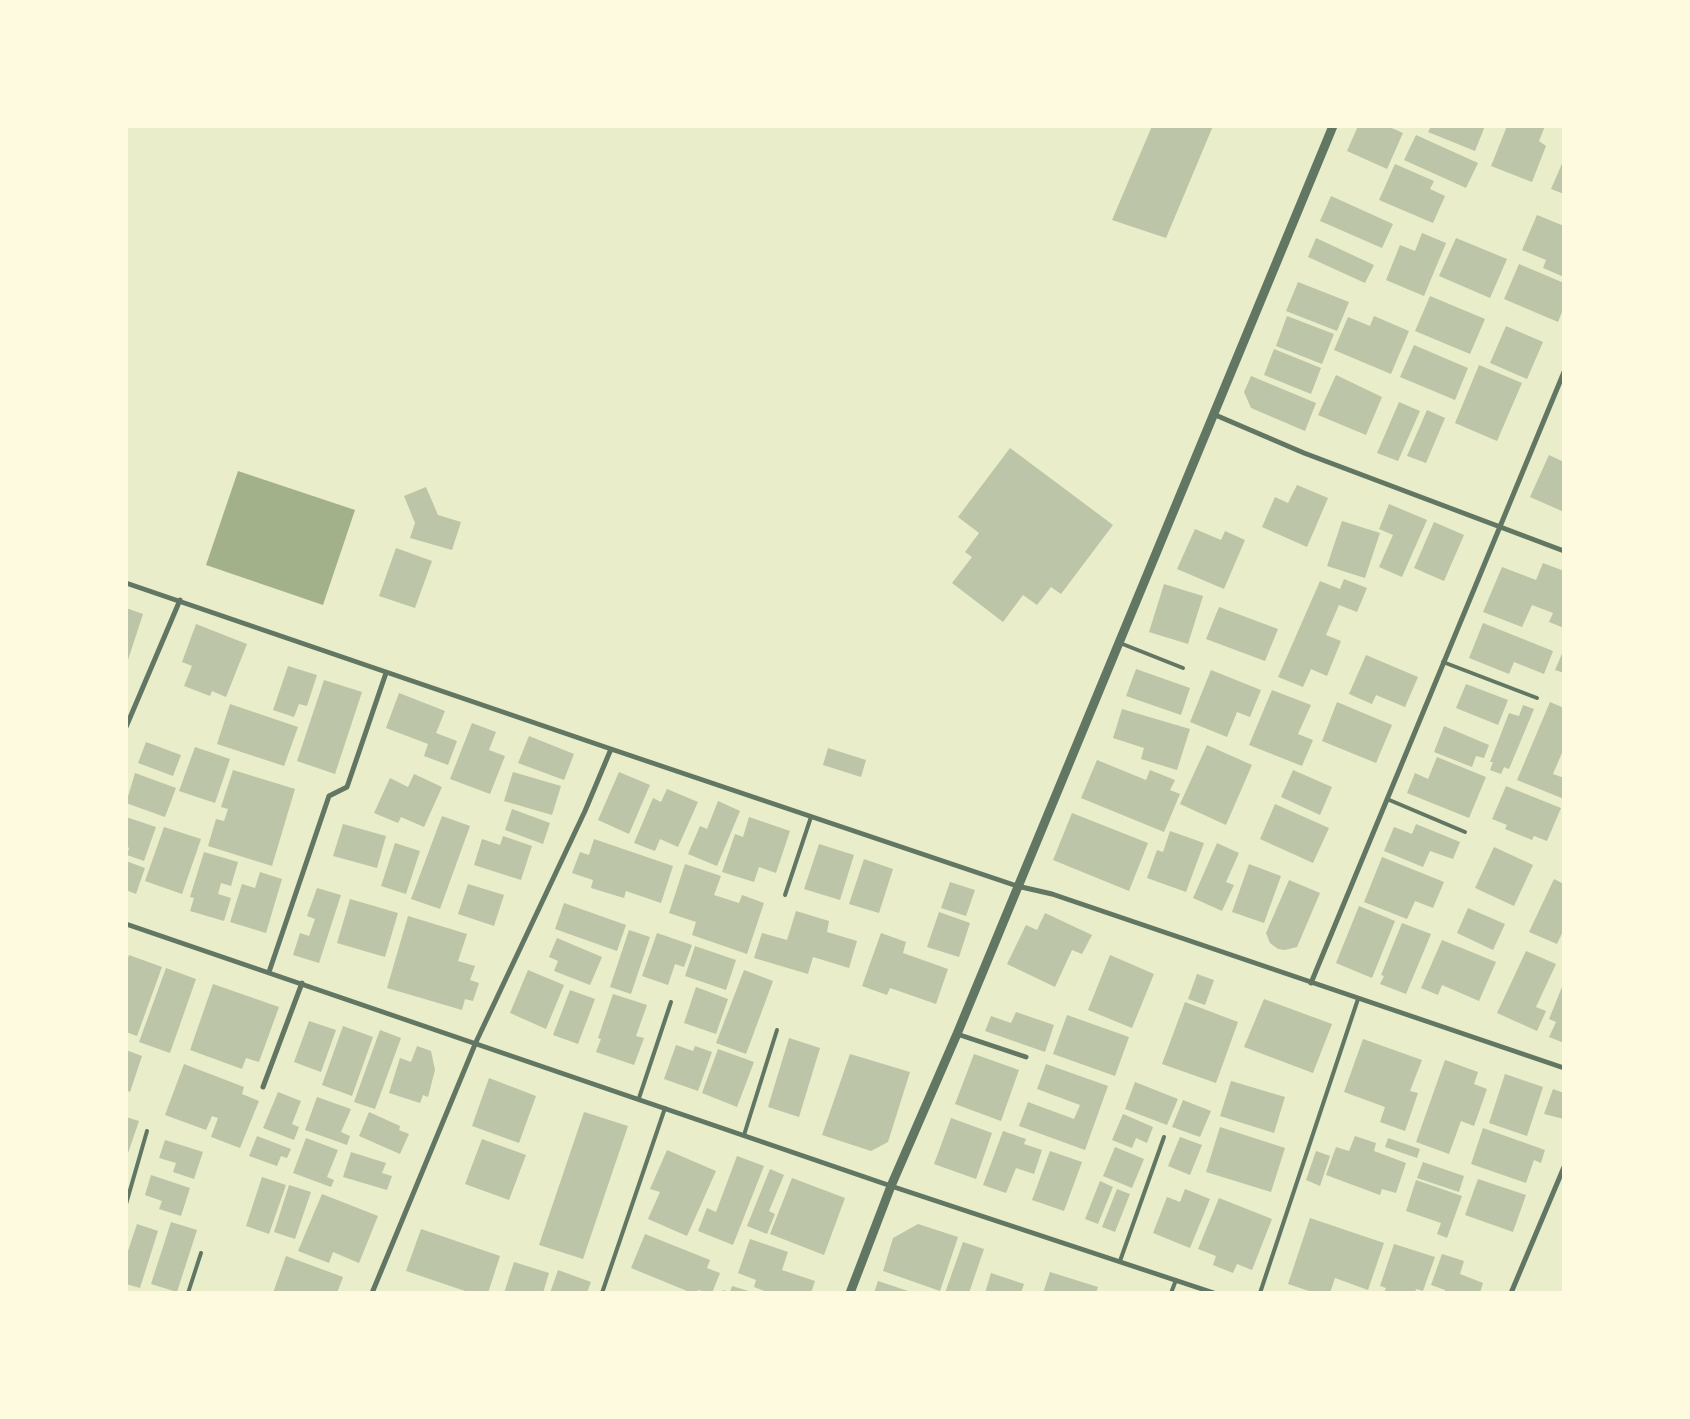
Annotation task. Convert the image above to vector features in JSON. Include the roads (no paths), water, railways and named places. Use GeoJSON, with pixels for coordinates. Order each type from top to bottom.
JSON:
{"type":"FeatureCollection","features":[{"type":"Feature","properties":{"kind":"street"},"geometry":{"type":"LineString","coordinates":[[850,1293],[891,1186],[957,1034],[1333,126]]}},
{"type":"Feature","properties":{"kind":"street"},"geometry":{"type":"LineString","coordinates":[[1311,983],[1564,372]]}},
{"type":"Feature","properties":{"kind":"street"},"geometry":{"type":"LineString","coordinates":[[1213,414],[1304,453],[1564,551]]}},
{"type":"Feature","properties":{"kind":"street"},"geometry":{"type":"LineString","coordinates":[[126,582],[386,673],[811,817],[1017,886],[1052,894],[1564,1068]]}},
{"type":"Feature","properties":{"kind":"street"},"geometry":{"type":"LineString","coordinates":[[126,727],[180,600]]}},
{"type":"Feature","properties":{"kind":"street"},"geometry":{"type":"LineString","coordinates":[[268,972],[329,796],[347,787],[386,673]]}},
{"type":"Feature","properties":{"kind":"street"},"geometry":{"type":"LineString","coordinates":[[372,1293],[476,1042],[585,811],[611,749]]}},
{"type":"Feature","properties":{"kind":"street"},"geometry":{"type":"LineString","coordinates":[[126,924],[476,1042],[891,1186],[1214,1293]]}},
{"type":"Feature","properties":{"kind":"street"},"geometry":{"type":"LineString","coordinates":[[263,1086],[302,983]]}},
{"type":"Feature","properties":{"kind":"street"},"geometry":{"type":"LineString","coordinates":[[957,1034],[1026,1057]]}},
{"type":"Feature","properties":{"kind":"street"},"geometry":{"type":"LineString","coordinates":[[1511,1293],[1564,1167]]}},
{"type":"Feature","properties":{"kind":"lane"},"geometry":{"type":"LineString","coordinates":[[1120,643],[1182,668]]}},
{"type":"Feature","properties":{"kind":"lane"},"geometry":{"type":"LineString","coordinates":[[1444,662],[1537,698]]}},
{"type":"Feature","properties":{"kind":"lane"},"geometry":{"type":"LineString","coordinates":[[1387,800],[1465,832]]}},
{"type":"Feature","properties":{"kind":"lane"},"geometry":{"type":"LineString","coordinates":[[785,895],[811,817]]}},
{"type":"Feature","properties":{"kind":"lane"},"geometry":{"type":"LineString","coordinates":[[1260,1293],[1358,999]]}},
{"type":"Feature","properties":{"kind":"lane"},"geometry":{"type":"LineString","coordinates":[[638,1098],[671,1002]]}},
{"type":"Feature","properties":{"kind":"lane"},"geometry":{"type":"LineString","coordinates":[[744,1134],[777,1030]]}},
{"type":"Feature","properties":{"kind":"lane"},"geometry":{"type":"LineString","coordinates":[[602,1293],[666,1108]]}},
{"type":"Feature","properties":{"kind":"lane"},"geometry":{"type":"LineString","coordinates":[[126,1204],[147,1131]]}},
{"type":"Feature","properties":{"kind":"lane"},"geometry":{"type":"LineString","coordinates":[[1120,1261],[1164,1137]]}},
{"type":"Feature","properties":{"kind":"lane"},"geometry":{"type":"LineString","coordinates":[[188,1293],[201,1253]]}},
{"type":"Feature","properties":{"kind":"lane"},"geometry":{"type":"LineString","coordinates":[[1171,1293],[1176,1280]]}}]}
